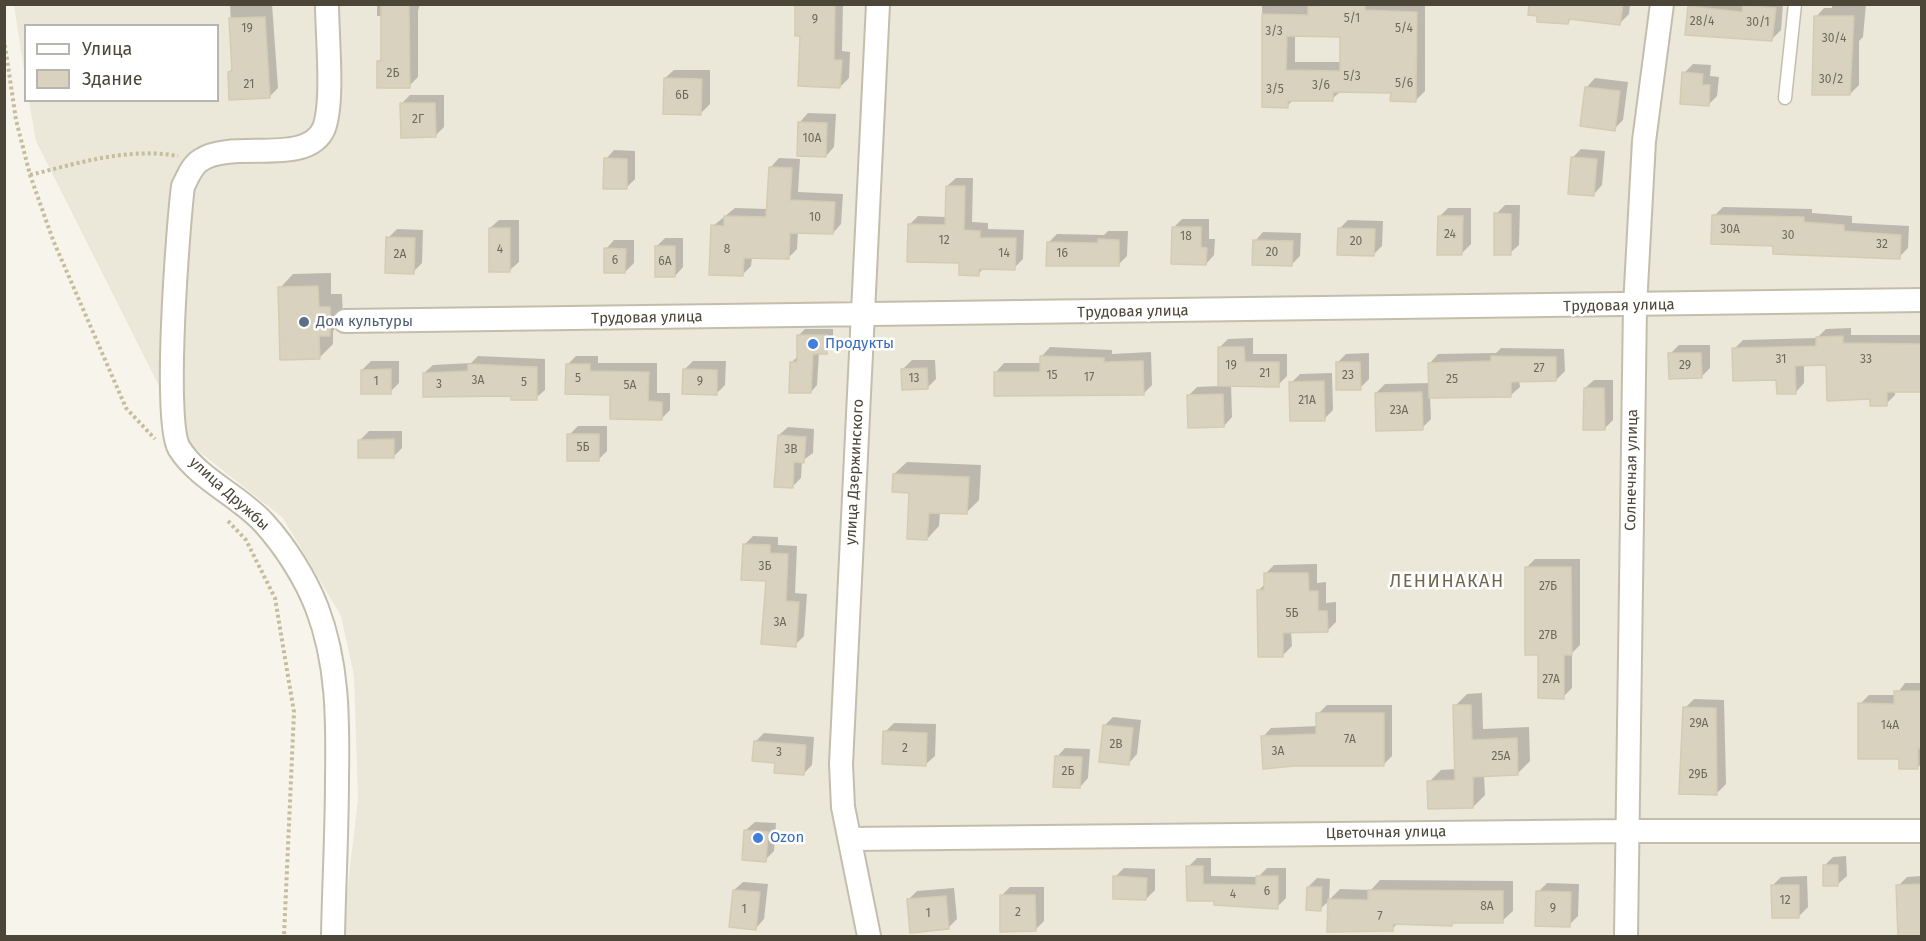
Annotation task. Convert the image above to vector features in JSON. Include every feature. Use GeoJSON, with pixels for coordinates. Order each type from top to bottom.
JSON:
{"type":"FeatureCollection","features":[{"type":"Feature","properties":{"kind":"street"},"geometry":{"type":"LineString","coordinates":[[200,160],[215,154],[238,150],[302,148],[317,139],[324,128],[328,109],[327,4]]}},
{"type":"Feature","properties":{"kind":"street","name":"улица Дзержинского"},"geometry":{"type":"LineString","coordinates":[[869,936],[843,807],[841,764],[878,4]]}},
{"type":"Feature","properties":{"kind":"street","name":"Солнечная улица"},"geometry":{"type":"LineString","coordinates":[[1626,936],[1635,306],[1644,141],[1662,4]]}},
{"type":"Feature","properties":{"kind":"street","name":"улица Дружбы"},"geometry":{"type":"LineString","coordinates":[[200,160],[183,186],[180,208],[171,393],[173,430],[179,447],[191,462],[264,522],[291,559],[311,597],[325,634],[335,678],[338,719],[333,936]]}},
{"type":"Feature","properties":{"kind":"street","name":"Трудовая улица"},"geometry":{"type":"LineString","coordinates":[[345,321],[1635,306],[1922,300]]}},
{"type":"Feature","properties":{"kind":"street","name":"Цветочная улица"},"geometry":{"type":"LineString","coordinates":[[850,839],[1626,831],[1922,831]]}},
{"type":"Feature","properties":{"kind":"lane"},"geometry":{"type":"LineString","coordinates":[[1785,98],[1795,4]]}},
{"type":"Feature","properties":{"kind":"path"},"geometry":{"type":"LineString","coordinates":[[4,39],[16,120],[30,175],[53,240],[126,408],[158,443]]}},
{"type":"Feature","properties":{"kind":"path"},"geometry":{"type":"LineString","coordinates":[[30,175],[104,156],[162,153],[200,160]]}},
{"type":"Feature","properties":{"kind":"path"},"geometry":{"type":"LineString","coordinates":[[222,514],[246,540],[275,598],[294,712],[284,936]]}},
{"type":"Feature","properties":{"kind":"shaded area"},"geometry":{"type":"Polygon","coordinates":[[[14,5],[1921,5],[1921,936],[342,936],[358,799],[354,675],[341,616],[283,518],[187,442],[36,141],[29,102],[219,102],[219,24],[24,24],[24,70],[14,5]]]}},
{"type":"Feature","properties":{"kind":"building"},"geometry":{"type":"Polygon","coordinates":[[[381,4],[409,4],[410,88],[377,88],[377,61],[381,61],[381,4]]]}},
{"type":"Feature","properties":{"kind":"building"},"geometry":{"type":"Polygon","coordinates":[[[795,4],[835,4],[834,60],[842,60],[840,88],[798,86],[800,36],[795,36],[795,4]]]}},
{"type":"Feature","properties":{"kind":"building"},"geometry":{"type":"Polygon","coordinates":[[[1365,4],[1365,10],[1417,12],[1416,102],[1390,101],[1391,93],[1333,92],[1333,101],[1288,101],[1288,108],[1262,107],[1262,14],[1308,15],[1308,6],[1365,4]],[[1287,36],[1286,70],[1340,71],[1340,37],[1287,36]]]}},
{"type":"Feature","properties":{"kind":"building"},"geometry":{"type":"Polygon","coordinates":[[[1529,4],[1623,4],[1620,25],[1569,19],[1568,24],[1537,22],[1537,16],[1528,15],[1529,4]]]}},
{"type":"Feature","properties":{"kind":"building"},"geometry":{"type":"Polygon","coordinates":[[[1743,5],[1776,8],[1772,41],[1685,35],[1688,6],[1742,12],[1743,5]]]}},
{"type":"Feature","properties":{"kind":"building"},"geometry":{"type":"Polygon","coordinates":[[[1814,16],[1854,16],[1850,95],[1812,95],[1814,16]]]}},
{"type":"Feature","properties":{"kind":"building"},"geometry":{"type":"Polygon","coordinates":[[[265,17],[270,98],[229,100],[228,72],[232,71],[229,18],[265,17]]]}},
{"type":"Feature","properties":{"kind":"building"},"geometry":{"type":"Polygon","coordinates":[[[1682,72],[1703,74],[1702,85],[1710,85],[1709,106],[1680,104],[1682,72]]]}},
{"type":"Feature","properties":{"kind":"building"},"geometry":{"type":"Polygon","coordinates":[[[664,78],[702,79],[701,115],[663,114],[664,78]]]}},
{"type":"Feature","properties":{"kind":"building"},"geometry":{"type":"Polygon","coordinates":[[[1585,87],[1620,91],[1615,131],[1580,126],[1585,87]]]}},
{"type":"Feature","properties":{"kind":"building"},"geometry":{"type":"Polygon","coordinates":[[[400,103],[435,103],[436,137],[401,138],[400,103]]]}},
{"type":"Feature","properties":{"kind":"building"},"geometry":{"type":"Polygon","coordinates":[[[798,122],[827,123],[826,157],[797,156],[798,122]]]}},
{"type":"Feature","properties":{"kind":"building"},"geometry":{"type":"Polygon","coordinates":[[[1571,157],[1597,159],[1594,196],[1568,194],[1571,157]]]}},
{"type":"Feature","properties":{"kind":"building"},"geometry":{"type":"Polygon","coordinates":[[[604,158],[627,159],[627,189],[603,189],[604,158]]]}},
{"type":"Feature","properties":{"kind":"building"},"geometry":{"type":"Polygon","coordinates":[[[769,167],[792,168],[790,200],[835,202],[833,234],[790,233],[789,259],[744,258],[743,276],[709,275],[711,225],[724,226],[724,216],[766,217],[769,167]]]}},
{"type":"Feature","properties":{"kind":"building"},"geometry":{"type":"Polygon","coordinates":[[[946,186],[965,186],[964,230],[980,231],[980,238],[1016,238],[1015,270],[979,269],[979,276],[959,275],[959,263],[907,262],[908,224],[945,225],[946,186]]]}},
{"type":"Feature","properties":{"kind":"building"},"geometry":{"type":"Polygon","coordinates":[[[1494,213],[1511,214],[1511,255],[1494,255],[1494,213]]]}},
{"type":"Feature","properties":{"kind":"building"},"geometry":{"type":"Polygon","coordinates":[[[1712,215],[1804,217],[1804,222],[1844,225],[1844,231],[1901,235],[1900,259],[1773,254],[1773,246],[1711,244],[1712,215]]]}},
{"type":"Feature","properties":{"kind":"building"},"geometry":{"type":"Polygon","coordinates":[[[1438,216],[1463,216],[1462,255],[1437,255],[1438,216]]]}},
{"type":"Feature","properties":{"kind":"building"},"geometry":{"type":"Polygon","coordinates":[[[1172,227],[1201,227],[1201,247],[1207,248],[1206,265],[1171,264],[1172,227]]]}},
{"type":"Feature","properties":{"kind":"building"},"geometry":{"type":"Polygon","coordinates":[[[489,228],[510,228],[510,272],[489,272],[489,228]]]}},
{"type":"Feature","properties":{"kind":"building"},"geometry":{"type":"Polygon","coordinates":[[[1338,228],[1375,229],[1374,256],[1337,255],[1338,228]]]}},
{"type":"Feature","properties":{"kind":"building"},"geometry":{"type":"Polygon","coordinates":[[[386,237],[415,238],[414,274],[385,273],[386,237]]]}},
{"type":"Feature","properties":{"kind":"building"},"geometry":{"type":"Polygon","coordinates":[[[1098,239],[1119,240],[1119,266],[1046,266],[1047,242],[1098,243],[1098,239]]]}},
{"type":"Feature","properties":{"kind":"building"},"geometry":{"type":"Polygon","coordinates":[[[1253,240],[1293,241],[1292,266],[1252,265],[1253,240]]]}},
{"type":"Feature","properties":{"kind":"building"},"geometry":{"type":"Polygon","coordinates":[[[655,246],[675,246],[675,277],[655,277],[655,246]]]}},
{"type":"Feature","properties":{"kind":"building"},"geometry":{"type":"Polygon","coordinates":[[[604,248],[626,249],[625,273],[604,273],[604,248]]]}},
{"type":"Feature","properties":{"kind":"building","name":"Дом культуры"},"geometry":{"type":"Polygon","coordinates":[[[318,286],[319,307],[330,307],[330,336],[319,336],[320,359],[280,360],[278,287],[318,286]]]}},
{"type":"Feature","properties":{"kind":"building"},"geometry":{"type":"Polygon","coordinates":[[[797,335],[827,335],[827,354],[813,354],[811,393],[789,393],[790,362],[797,362],[797,335]]]}},
{"type":"Feature","properties":{"kind":"building"},"geometry":{"type":"Polygon","coordinates":[[[1843,336],[1843,343],[1922,344],[1922,392],[1887,392],[1887,406],[1870,406],[1870,399],[1827,401],[1826,365],[1795,366],[1796,394],[1777,394],[1776,380],[1733,381],[1732,348],[1816,346],[1816,337],[1843,336]]]}},
{"type":"Feature","properties":{"kind":"building"},"geometry":{"type":"Polygon","coordinates":[[[1218,347],[1244,347],[1245,362],[1279,362],[1279,387],[1218,386],[1218,347]]]}},
{"type":"Feature","properties":{"kind":"building"},"geometry":{"type":"Polygon","coordinates":[[[1668,353],[1701,353],[1702,378],[1669,379],[1668,353]]]}},
{"type":"Feature","properties":{"kind":"building"},"geometry":{"type":"Polygon","coordinates":[[[1040,356],[1104,358],[1104,362],[1143,361],[1144,395],[994,396],[994,372],[1040,372],[1040,356]]]}},
{"type":"Feature","properties":{"kind":"building"},"geometry":{"type":"Polygon","coordinates":[[[1491,356],[1556,357],[1556,381],[1511,382],[1511,397],[1429,398],[1428,363],[1491,361],[1491,356]]]}},
{"type":"Feature","properties":{"kind":"building"},"geometry":{"type":"Polygon","coordinates":[[[1336,362],[1360,362],[1361,390],[1336,390],[1336,362]]]}},
{"type":"Feature","properties":{"kind":"building"},"geometry":{"type":"Polygon","coordinates":[[[468,364],[537,367],[537,400],[511,400],[511,396],[423,397],[423,373],[468,371],[468,364]]]}},
{"type":"Feature","properties":{"kind":"building"},"geometry":{"type":"Polygon","coordinates":[[[566,364],[590,364],[590,371],[649,372],[648,401],[662,402],[662,420],[610,419],[610,395],[565,394],[566,364]]]}},
{"type":"Feature","properties":{"kind":"building"},"geometry":{"type":"Polygon","coordinates":[[[927,368],[928,389],[902,390],[901,369],[927,368]]]}},
{"type":"Feature","properties":{"kind":"building"},"geometry":{"type":"Polygon","coordinates":[[[391,369],[391,394],[361,394],[361,370],[391,369]]]}},
{"type":"Feature","properties":{"kind":"building"},"geometry":{"type":"Polygon","coordinates":[[[683,369],[717,370],[717,395],[682,394],[683,369]]]}},
{"type":"Feature","properties":{"kind":"building"},"geometry":{"type":"Polygon","coordinates":[[[1324,381],[1325,421],[1290,421],[1289,382],[1324,381]]]}},
{"type":"Feature","properties":{"kind":"building"},"geometry":{"type":"Polygon","coordinates":[[[1584,388],[1604,388],[1605,430],[1583,430],[1584,388]]]}},
{"type":"Feature","properties":{"kind":"building"},"geometry":{"type":"Polygon","coordinates":[[[1422,392],[1423,430],[1376,431],[1375,393],[1422,392]]]}},
{"type":"Feature","properties":{"kind":"building"},"geometry":{"type":"Polygon","coordinates":[[[1223,394],[1224,427],[1188,428],[1187,395],[1223,394]]]}},
{"type":"Feature","properties":{"kind":"building"},"geometry":{"type":"Polygon","coordinates":[[[567,434],[599,434],[599,461],[567,461],[567,434]]]}},
{"type":"Feature","properties":{"kind":"building"},"geometry":{"type":"Polygon","coordinates":[[[778,435],[806,437],[804,463],[794,462],[793,488],[774,487],[778,435]]]}},
{"type":"Feature","properties":{"kind":"building"},"geometry":{"type":"Polygon","coordinates":[[[394,439],[394,458],[358,458],[358,440],[394,439]]]}},
{"type":"Feature","properties":{"kind":"building"},"geometry":{"type":"Polygon","coordinates":[[[893,474],[969,477],[967,514],[929,513],[927,540],[907,539],[909,493],[892,492],[893,474]]]}},
{"type":"Feature","properties":{"kind":"building"},"geometry":{"type":"Polygon","coordinates":[[[743,544],[770,545],[770,553],[788,554],[786,601],[799,602],[796,647],[761,644],[766,581],[741,580],[743,544]]]}},
{"type":"Feature","properties":{"kind":"building"},"geometry":{"type":"Polygon","coordinates":[[[1525,567],[1571,567],[1572,655],[1564,655],[1564,699],[1538,698],[1538,655],[1525,655],[1525,567]]]}},
{"type":"Feature","properties":{"kind":"building"},"geometry":{"type":"Polygon","coordinates":[[[1264,573],[1308,573],[1309,591],[1318,591],[1318,611],[1327,611],[1328,632],[1283,633],[1283,657],[1258,657],[1257,590],[1264,590],[1264,573]]]}},
{"type":"Feature","properties":{"kind":"building"},"geometry":{"type":"Polygon","coordinates":[[[1894,691],[1922,691],[1922,749],[1918,748],[1918,769],[1899,769],[1899,759],[1858,759],[1858,703],[1894,704],[1894,691]]]}},
{"type":"Feature","properties":{"kind":"building"},"geometry":{"type":"Polygon","coordinates":[[[1453,705],[1471,705],[1472,740],[1517,738],[1518,775],[1473,777],[1473,808],[1428,809],[1427,781],[1455,780],[1453,705]]]}},
{"type":"Feature","properties":{"kind":"building"},"geometry":{"type":"Polygon","coordinates":[[[1683,707],[1716,708],[1717,795],[1679,794],[1683,707]]]}},
{"type":"Feature","properties":{"kind":"building"},"geometry":{"type":"Polygon","coordinates":[[[1316,713],[1384,713],[1384,766],[1294,766],[1263,769],[1261,736],[1316,734],[1316,713]]]}},
{"type":"Feature","properties":{"kind":"building"},"geometry":{"type":"Polygon","coordinates":[[[1103,725],[1133,728],[1129,765],[1099,762],[1103,725]]]}},
{"type":"Feature","properties":{"kind":"building"},"geometry":{"type":"Polygon","coordinates":[[[883,731],[927,733],[926,766],[882,764],[883,731]]]}},
{"type":"Feature","properties":{"kind":"building"},"geometry":{"type":"Polygon","coordinates":[[[754,741],[806,745],[804,775],[774,773],[775,763],[752,761],[754,741]]]}},
{"type":"Feature","properties":{"kind":"building"},"geometry":{"type":"Polygon","coordinates":[[[1055,756],[1082,757],[1080,788],[1053,787],[1055,756]]]}},
{"type":"Feature","properties":{"kind":"building"},"geometry":{"type":"Polygon","coordinates":[[[744,830],[768,832],[766,862],[742,860],[744,830]]]}},
{"type":"Feature","properties":{"kind":"building"},"geometry":{"type":"Polygon","coordinates":[[[1823,865],[1838,865],[1838,886],[1823,886],[1823,865]]]}},
{"type":"Feature","properties":{"kind":"building"},"geometry":{"type":"Polygon","coordinates":[[[1186,866],[1203,866],[1203,884],[1256,885],[1256,876],[1278,876],[1278,909],[1214,905],[1214,901],[1187,901],[1186,866]]]}},
{"type":"Feature","properties":{"kind":"building"},"geometry":{"type":"Polygon","coordinates":[[[1113,876],[1147,878],[1146,900],[1113,899],[1113,876]]]}},
{"type":"Feature","properties":{"kind":"building"},"geometry":{"type":"Polygon","coordinates":[[[1922,884],[1922,936],[1898,936],[1896,885],[1922,884]]]}},
{"type":"Feature","properties":{"kind":"building"},"geometry":{"type":"Polygon","coordinates":[[[1771,885],[1799,885],[1799,918],[1772,918],[1771,885]]]}},
{"type":"Feature","properties":{"kind":"building"},"geometry":{"type":"Polygon","coordinates":[[[1307,887],[1322,887],[1321,911],[1306,910],[1307,887]]]}},
{"type":"Feature","properties":{"kind":"building"},"geometry":{"type":"Polygon","coordinates":[[[733,890],[760,892],[756,930],[729,927],[733,890]]]}},
{"type":"Feature","properties":{"kind":"building"},"geometry":{"type":"Polygon","coordinates":[[[1368,890],[1503,891],[1503,923],[1452,923],[1452,926],[1393,924],[1393,931],[1327,932],[1328,899],[1368,900],[1368,890]]]}},
{"type":"Feature","properties":{"kind":"building"},"geometry":{"type":"Polygon","coordinates":[[[1536,891],[1571,892],[1570,927],[1535,926],[1536,891]]]}},
{"type":"Feature","properties":{"kind":"building"},"geometry":{"type":"Polygon","coordinates":[[[1000,895],[1035,895],[1036,931],[1000,932],[1000,895]]]}},
{"type":"Feature","properties":{"kind":"building"},"geometry":{"type":"Polygon","coordinates":[[[946,896],[949,929],[910,933],[907,899],[946,896]]]}},
{"type":"Feature","properties":{"kind":"place","name":"Дом культуры"},"geometry":{"type":"Point","coordinates":[304,322]}},
{"type":"Feature","properties":{"kind":"place","name":"Продукты"},"geometry":{"type":"Point","coordinates":[813,344]}},
{"type":"Feature","properties":{"kind":"place","name":"Ozon"},"geometry":{"type":"Point","coordinates":[758,838]}},
{"type":"Feature","properties":{"kind":"district","name":"ЛЕНИНАКАН"},"geometry":{"type":"Point","coordinates":[1447,582]}}]}
